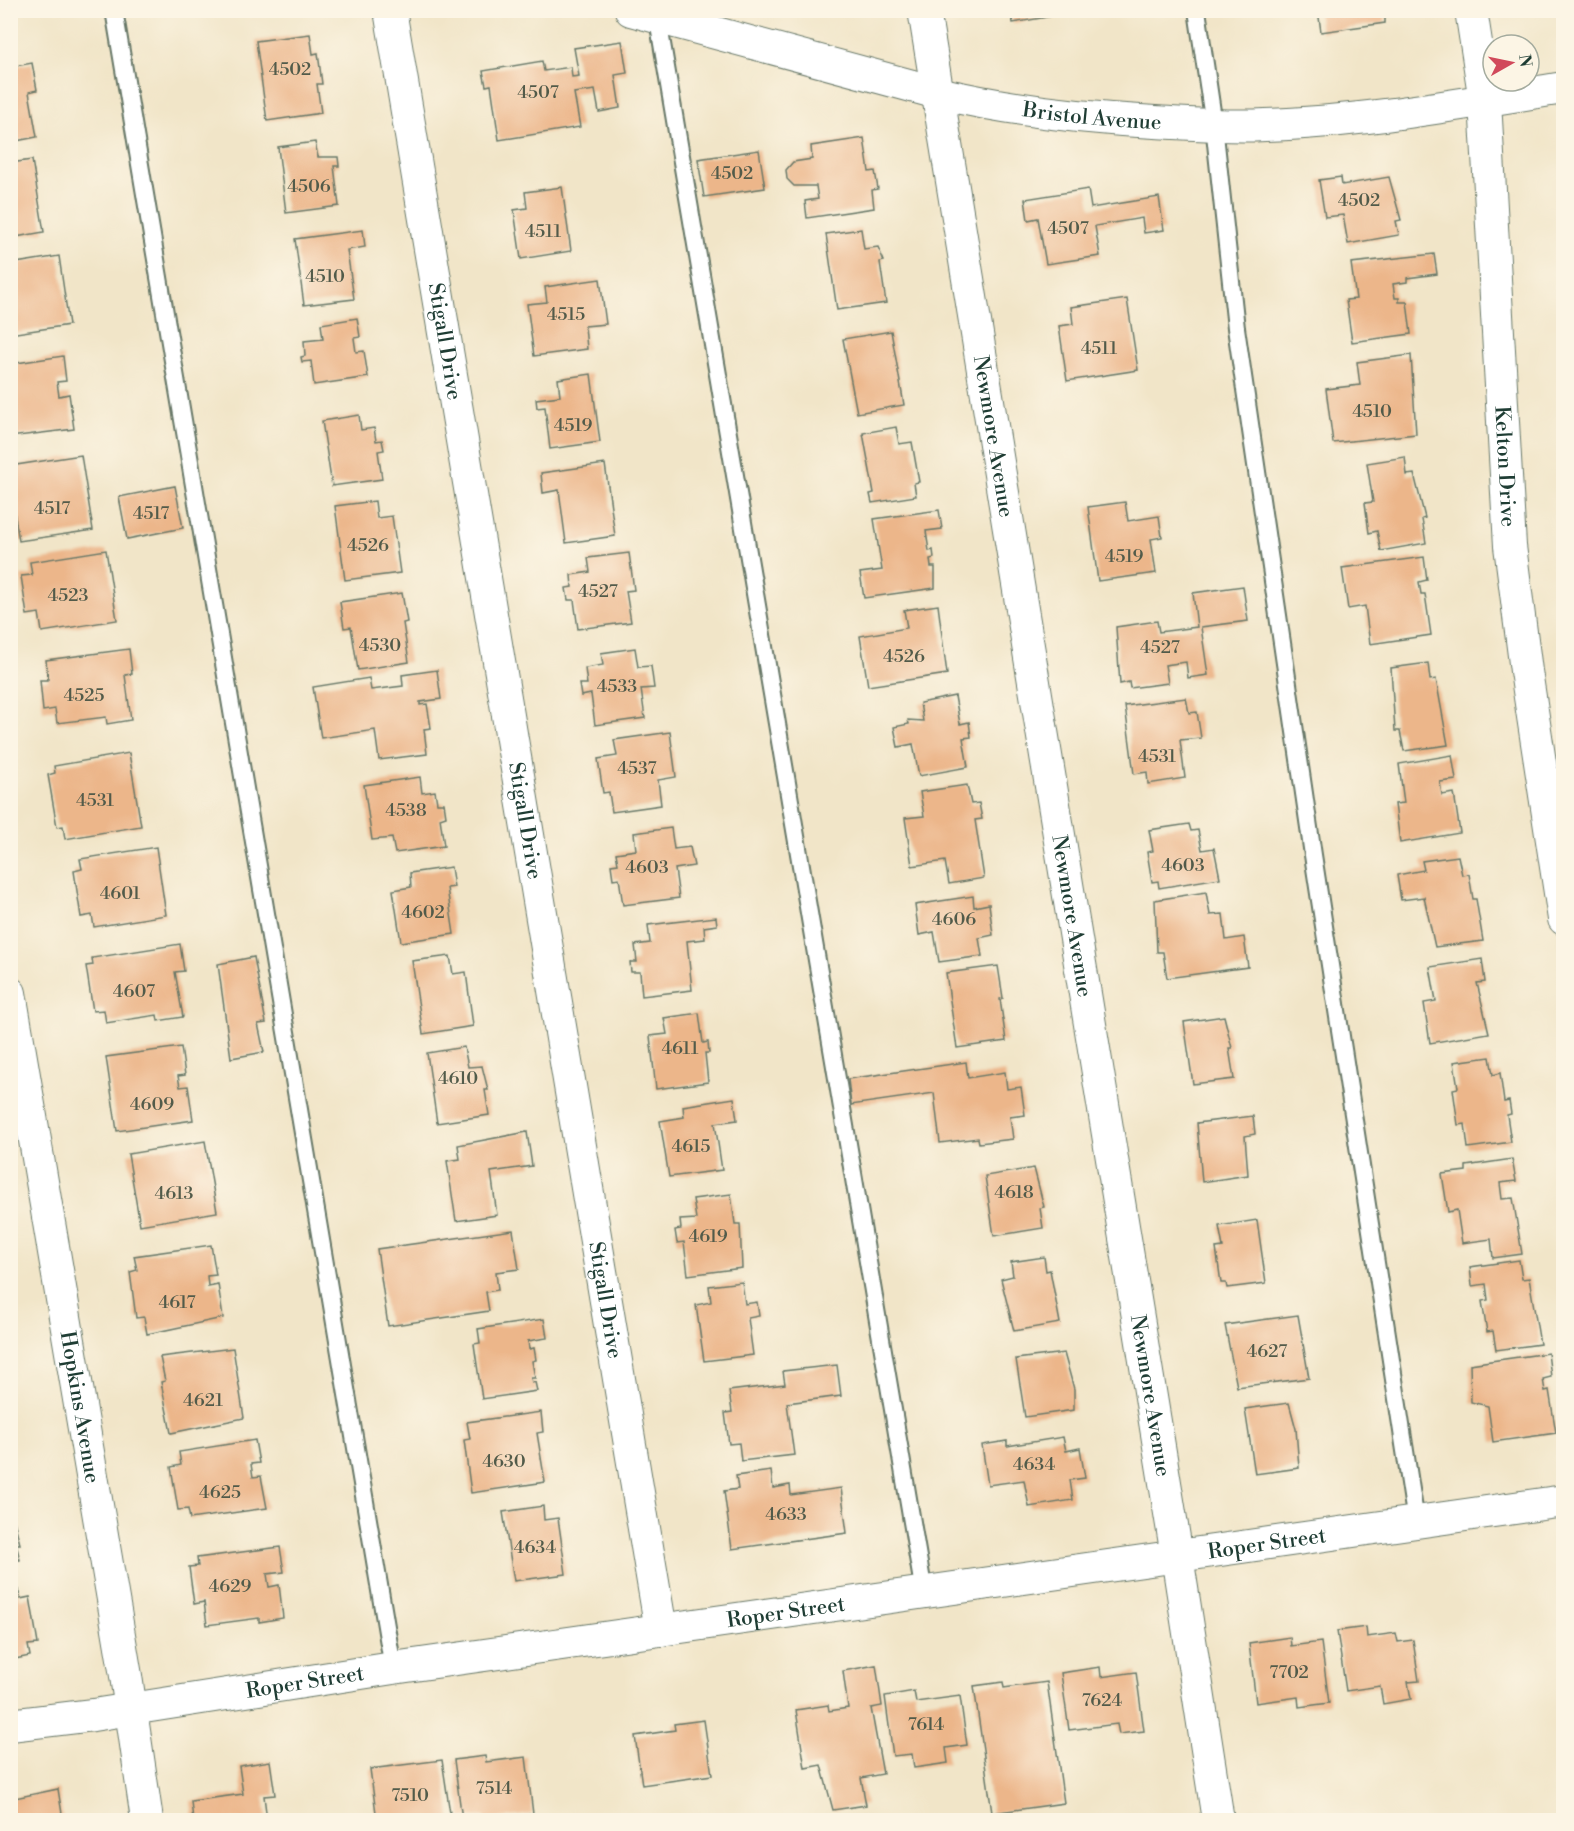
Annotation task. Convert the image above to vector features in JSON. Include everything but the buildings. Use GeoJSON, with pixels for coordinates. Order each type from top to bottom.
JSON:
{"type":"FeatureCollection","features":[{"type":"Feature","properties":{"kind":"street","name":"Stigall Drive"},"geometry":{"type":"LineString","coordinates":[[390,10],[661,1630]]}},
{"type":"Feature","properties":{"kind":"street","name":"Newmore Avenue"},"geometry":{"type":"LineString","coordinates":[[924,10],[1178,1556],[1218,1821]]}},
{"type":"Feature","properties":{"kind":"street","name":"Kelton Drive"},"geometry":{"type":"LineString","coordinates":[[1471,10],[1485,101],[1510,546],[1526,671],[1558,842],[1563,919]]}},
{"type":"Feature","properties":{"kind":"street","name":"Bristol Avenue"},"geometry":{"type":"LineString","coordinates":[[649,13],[938,93],[1054,115],[1214,125],[1265,125],[1335,120],[1485,101],[1563,88]]}},
{"type":"Feature","properties":{"kind":"street","name":"Hopkins Avenue"},"geometry":{"type":"LineString","coordinates":[[10,993],[131,1709],[147,1821]]}},
{"type":"Feature","properties":{"kind":"street","name":"Roper Street"},"geometry":{"type":"LineString","coordinates":[[10,1725],[1563,1501]]}},
{"type":"Feature","properties":{"kind":"lane"},"geometry":{"type":"LineString","coordinates":[[114,10],[393,1668]]}},
{"type":"Feature","properties":{"kind":"lane"},"geometry":{"type":"LineString","coordinates":[[1197,10],[1214,125],[1236,328],[1313,855],[1416,1522]]}},
{"type":"Feature","properties":{"kind":"lane"},"geometry":{"type":"LineString","coordinates":[[649,13],[924,1593]]}}]}
